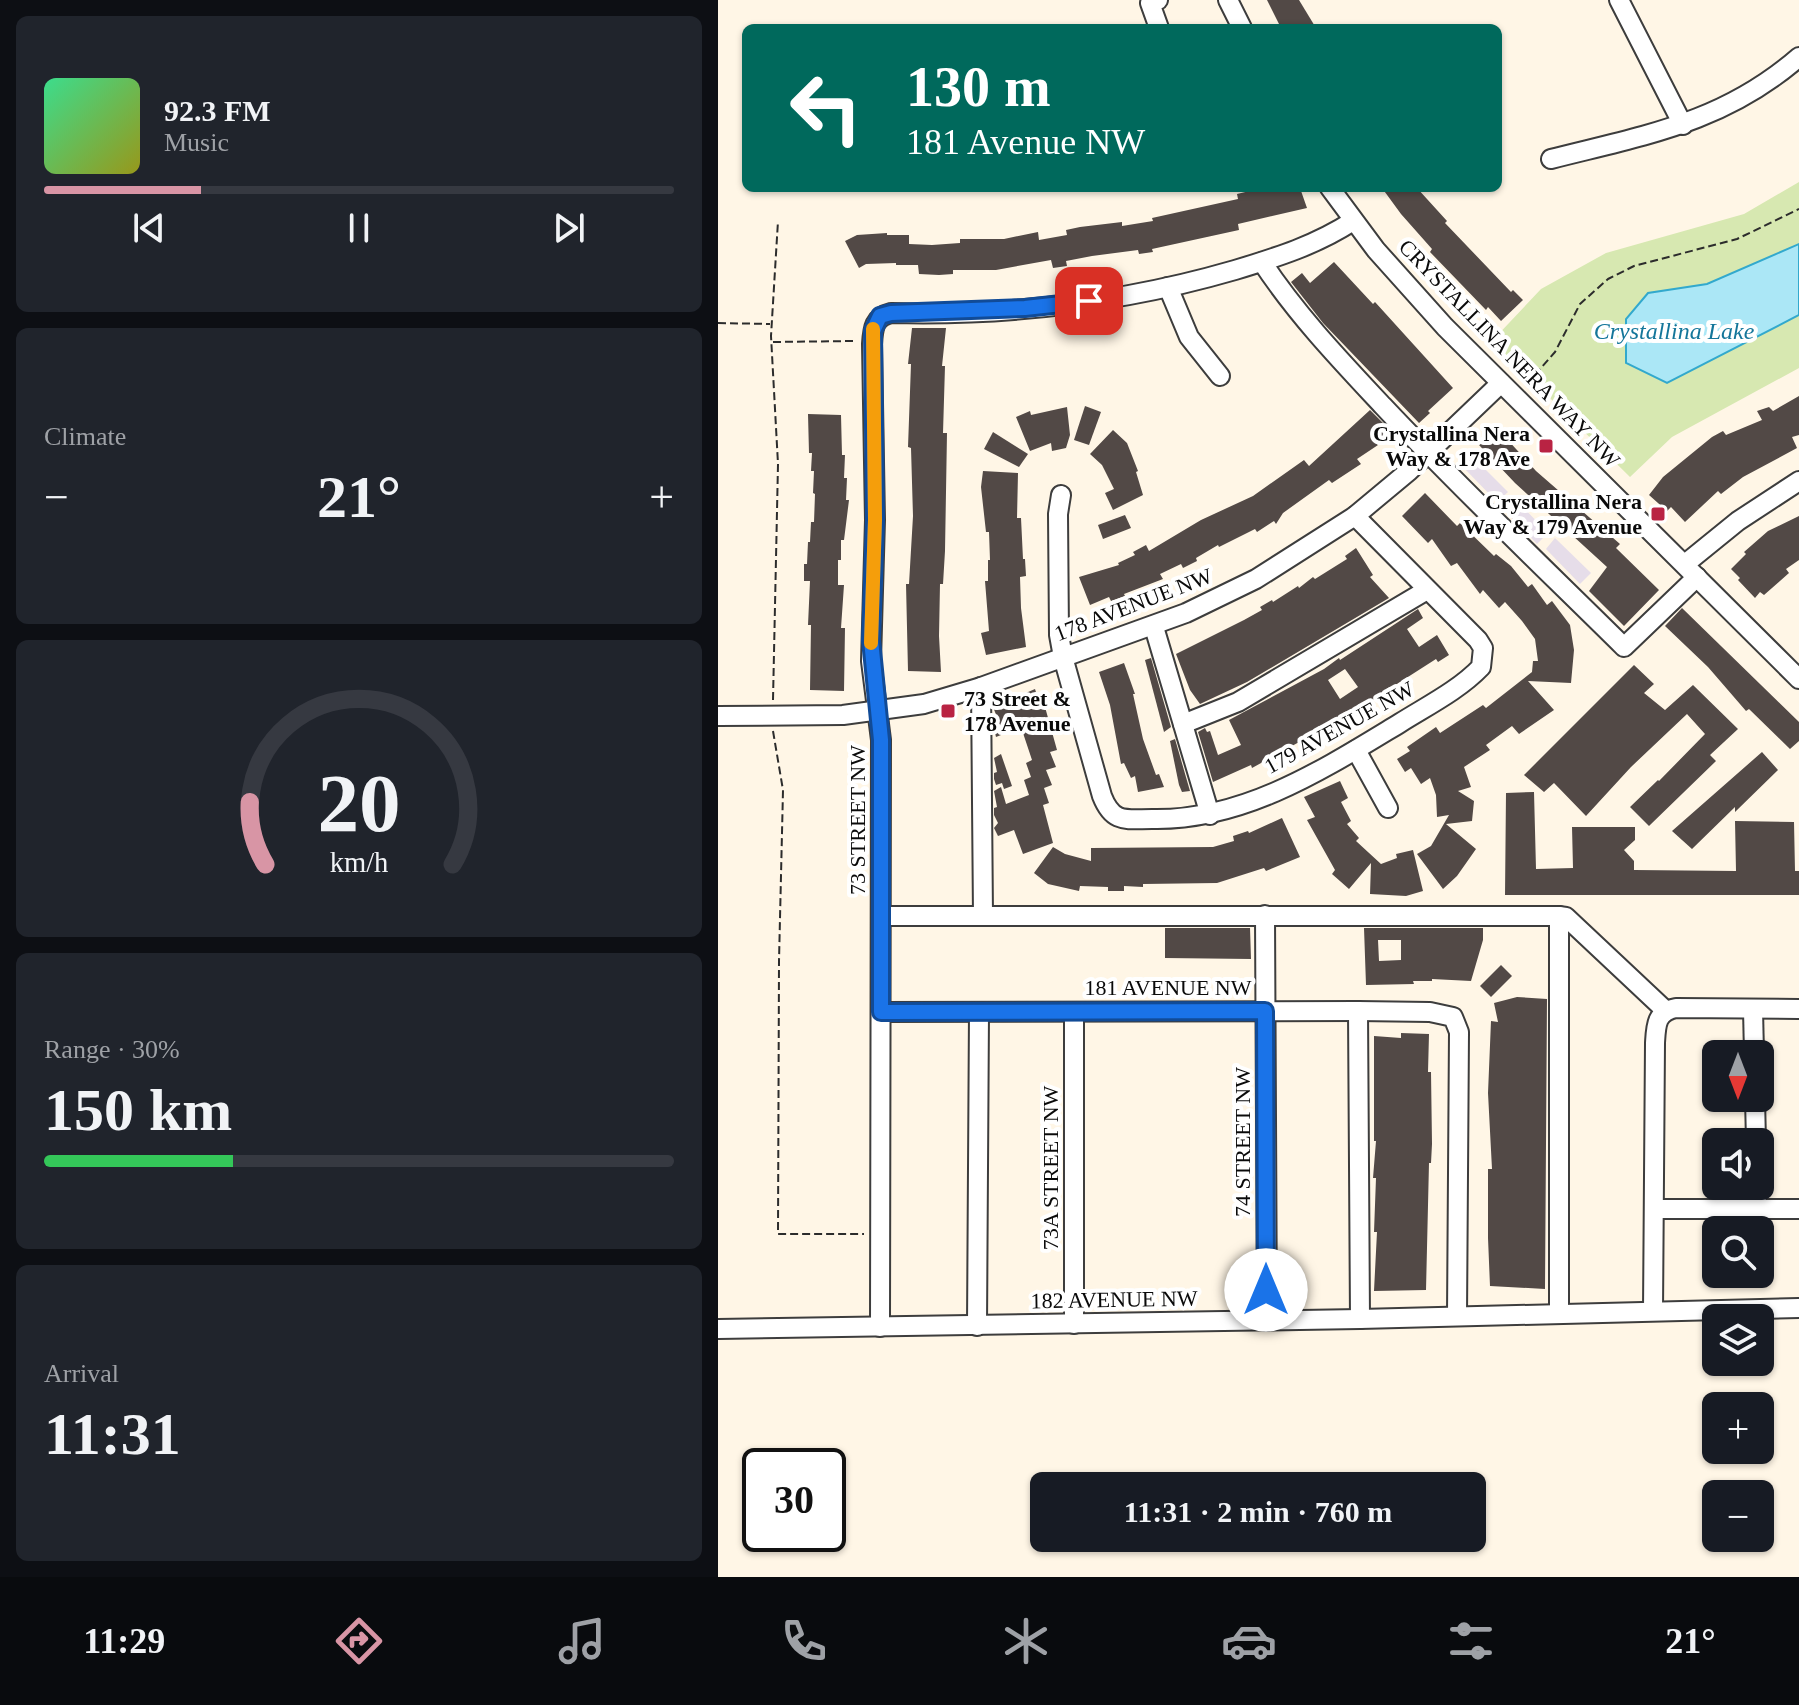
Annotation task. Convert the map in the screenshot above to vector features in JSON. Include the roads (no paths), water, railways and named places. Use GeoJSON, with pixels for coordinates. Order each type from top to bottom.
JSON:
{"type":"FeatureCollection","features":[{"type":"Feature","properties":{"kind":"street"},"geometry":{"type":"LineString","coordinates":[[1228,0],[1240,24]]}},
{"type":"Feature","properties":{"kind":"street"},"geometry":{"type":"LineString","coordinates":[[1619,0],[1683,125]]}},
{"type":"Feature","properties":{"kind":"street"},"geometry":{"type":"LineString","coordinates":[[1154,1],[1158,24]]}},
{"type":"Feature","properties":{"kind":"street"},"geometry":{"type":"LineString","coordinates":[[1551,159],[1701,119],[1758,88],[1799,57]]}},
{"type":"Feature","properties":{"kind":"street","name":"CRYSTALLINA NERA WAY NW"},"geometry":{"type":"LineString","coordinates":[[1333,192],[1400,279],[1799,679]]}},
{"type":"Feature","properties":{"kind":"street"},"geometry":{"type":"LineString","coordinates":[[1220,376],[1189,337],[1168,287],[1313,245],[1353,221]]}},
{"type":"Feature","properties":{"kind":"street"},"geometry":{"type":"LineString","coordinates":[[1262,262],[1321,339],[1428,453],[1624,647],[1738,521],[1799,481]]}},
{"type":"Feature","properties":{"kind":"street","name":"73 STREET NW"},"geometry":{"type":"LineString","coordinates":[[880,1327],[881,740],[871,661],[875,520],[872,341],[876,321],[880,316],[1053,306],[1168,287]]}},
{"type":"Feature","properties":{"kind":"street","name":"178 AVENUE NW"},"geometry":{"type":"LineString","coordinates":[[718,716],[824,716],[924,704],[1154,627],[1220,599],[1355,516],[1428,453],[1501,383]]}},
{"type":"Feature","properties":{"kind":"street"},"geometry":{"type":"LineString","coordinates":[[1061,495],[1058,514],[1058,613],[1063,657]]}},
{"type":"Feature","properties":{"kind":"street"},"geometry":{"type":"LineString","coordinates":[[1183,724],[1238,702],[1427,590],[1355,516]]}},
{"type":"Feature","properties":{"kind":"street","name":"179 AVENUE NW"},"geometry":{"type":"LineString","coordinates":[[1063,657],[1109,812],[1121,818],[1135,819],[1210,815],[1271,794],[1356,750],[1481,667],[1483,648],[1478,640],[1427,590]]}},
{"type":"Feature","properties":{"kind":"street"},"geometry":{"type":"LineString","coordinates":[[1154,627],[1210,815]]}},
{"type":"Feature","properties":{"kind":"street"},"geometry":{"type":"LineString","coordinates":[[981,687],[983,916]]}},
{"type":"Feature","properties":{"kind":"street"},"geometry":{"type":"LineString","coordinates":[[1356,750],[1388,808]]}},
{"type":"Feature","properties":{"kind":"street","name":"74 STREET NW"},"geometry":{"type":"LineString","coordinates":[[1265,915],[1267,1321]]}},
{"type":"Feature","properties":{"kind":"street"},"geometry":{"type":"LineString","coordinates":[[881,916],[1559,916],[1566,917],[1662,1013],[1799,1009]]}},
{"type":"Feature","properties":{"kind":"street"},"geometry":{"type":"LineString","coordinates":[[1559,916],[1559,1313]]}},
{"type":"Feature","properties":{"kind":"street"},"geometry":{"type":"LineString","coordinates":[[1753,1009],[1754,1040]]}},
{"type":"Feature","properties":{"kind":"street"},"geometry":{"type":"LineString","coordinates":[[1358,1011],[1360,1319]]}},
{"type":"Feature","properties":{"kind":"street","name":"181 AVENUE NW"},"geometry":{"type":"LineString","coordinates":[[881,1012],[1358,1011],[1430,1012],[1453,1017],[1459,1032],[1457,1316]]}},
{"type":"Feature","properties":{"kind":"street"},"geometry":{"type":"LineString","coordinates":[[977,1326],[979,1012]]}},
{"type":"Feature","properties":{"kind":"street","name":"73A STREET NW"},"geometry":{"type":"LineString","coordinates":[[1074,1012],[1074,1324]]}},
{"type":"Feature","properties":{"kind":"street"},"geometry":{"type":"LineString","coordinates":[[1653,1311],[1655,1043],[1662,1013]]}},
{"type":"Feature","properties":{"kind":"street"},"geometry":{"type":"LineString","coordinates":[[1757,1200],[1757,1209]]}},
{"type":"Feature","properties":{"kind":"street"},"geometry":{"type":"LineString","coordinates":[[1654,1209],[1799,1209]]}},
{"type":"Feature","properties":{"kind":"street","name":"182 AVENUE NW"},"geometry":{"type":"LineString","coordinates":[[718,1329],[1267,1321],[1799,1308]]}},
{"type":"Feature","properties":{"kind":"water","name":"Crystallina Lake"},"geometry":{"type":"Polygon","coordinates":[[[1799,244],[1799,315],[1667,383],[1626,363],[1626,319],[1648,293],[1707,284],[1799,244]]]}},
{"type":"Feature","properties":{"kind":"place","name":"Crystallina Nera Way & 178 Ave"},"geometry":{"type":"Point","coordinates":[1546,446]}},
{"type":"Feature","properties":{"kind":"place","name":"Crystallina Nera Way & 179 Avenue"},"geometry":{"type":"Point","coordinates":[1658,514]}},
{"type":"Feature","properties":{"kind":"place","name":"73 Street & 178 Avenue"},"geometry":{"type":"Point","coordinates":[948,711]}}]}
